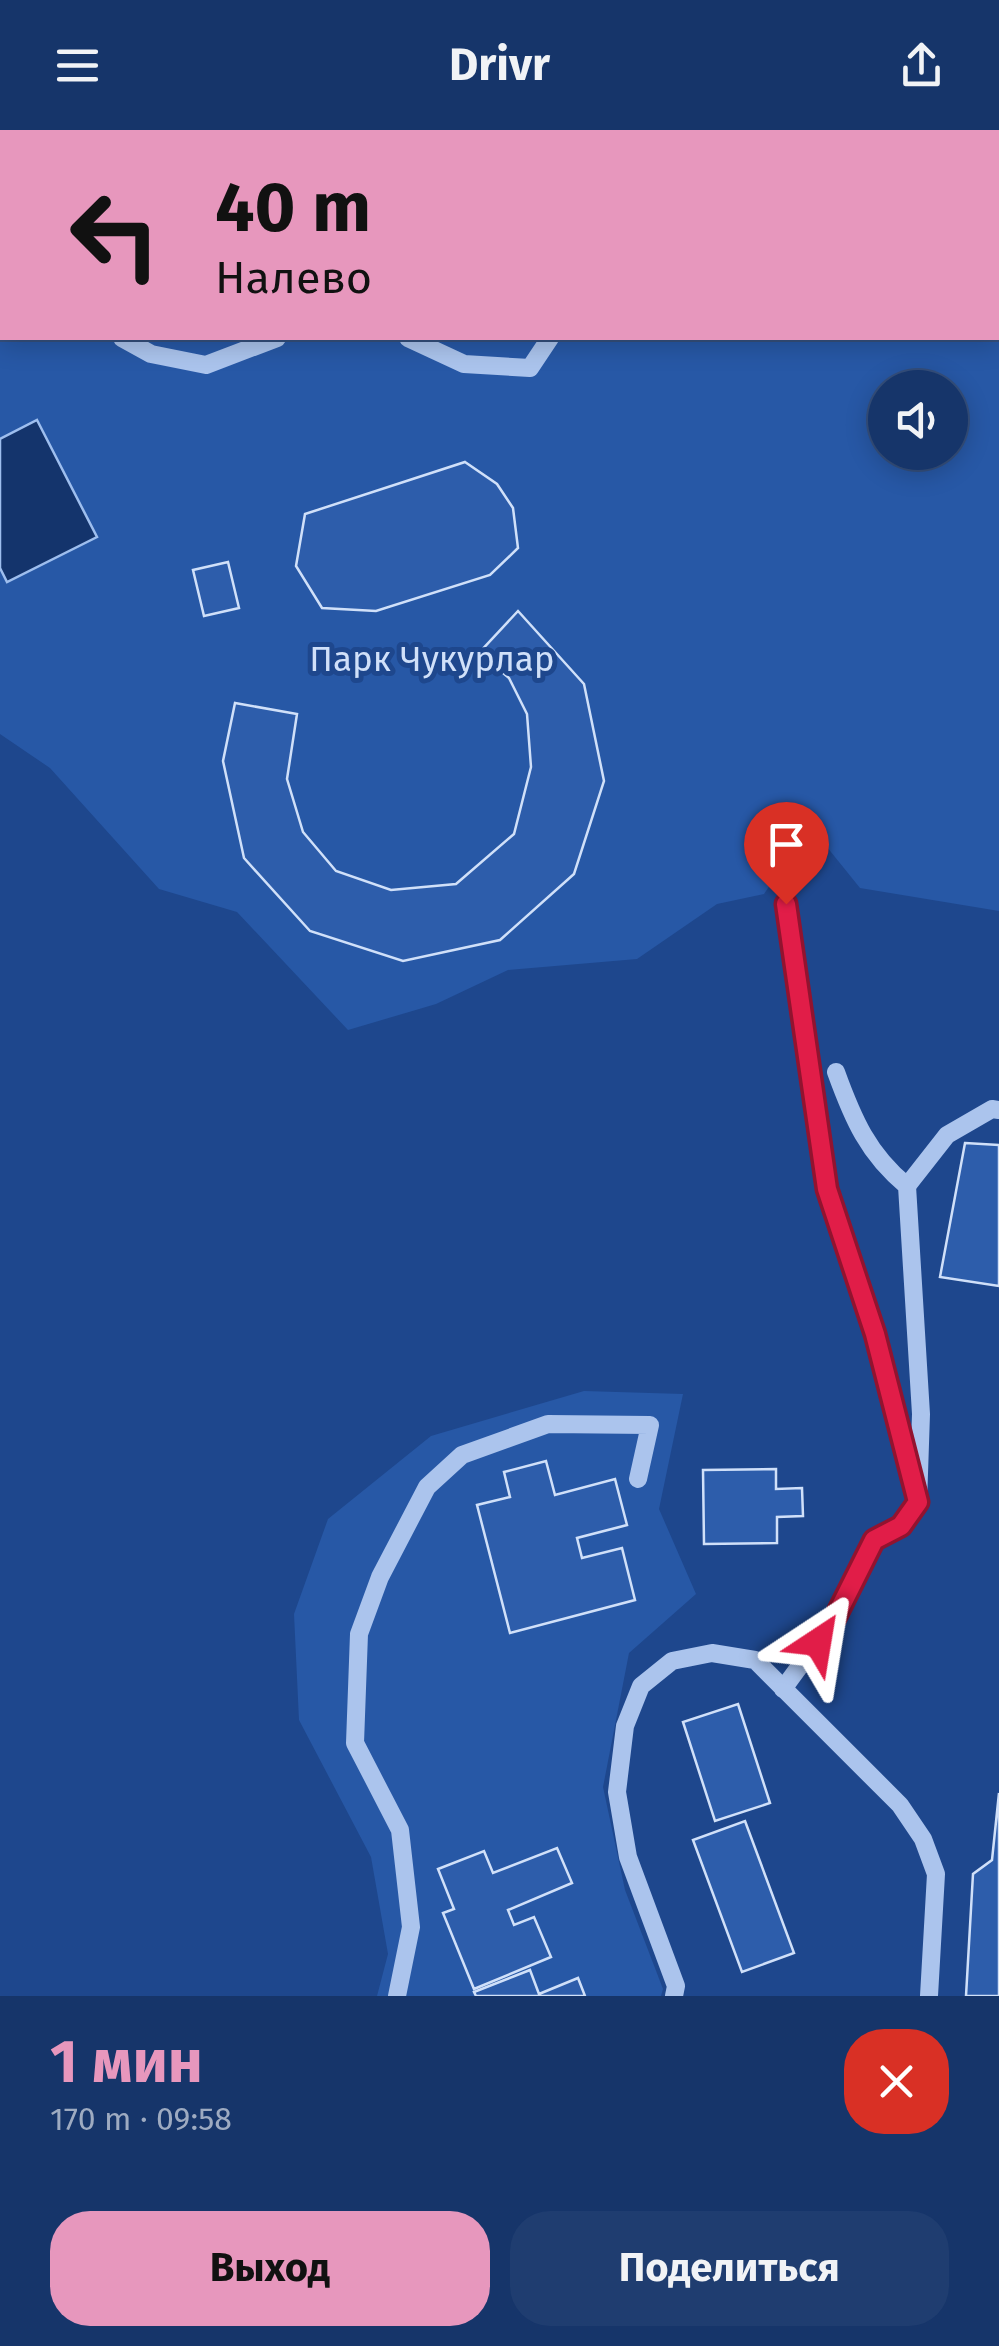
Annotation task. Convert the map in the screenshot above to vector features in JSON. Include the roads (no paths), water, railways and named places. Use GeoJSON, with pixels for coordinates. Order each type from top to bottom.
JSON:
{"type":"FeatureCollection","features":[{"type":"Feature","properties":{"kind":"street"},"geometry":{"type":"LineString","coordinates":[[126,340],[151,354],[206,365],[273,340]]}},
{"type":"Feature","properties":{"kind":"street"},"geometry":{"type":"LineString","coordinates":[[412,340],[464,364],[530,368],[549,340]]}},
{"type":"Feature","properties":{"kind":"street"},"geometry":{"type":"LineString","coordinates":[[786,904],[827,1189],[875,1334],[918,1502]]}},
{"type":"Feature","properties":{"kind":"street"},"geometry":{"type":"LineString","coordinates":[[836,1072],[856,1128],[881,1164],[907,1186]]}},
{"type":"Feature","properties":{"kind":"street"},"geometry":{"type":"LineString","coordinates":[[783,1689],[835,1618],[874,1540],[901,1526],[918,1502],[921,1414],[907,1186],[947,1135],[992,1109],[999,1110]]}},
{"type":"Feature","properties":{"kind":"street"},"geometry":{"type":"LineString","coordinates":[[397,1996],[411,1927],[400,1830],[355,1744],[358,1634],[380,1577],[427,1487],[462,1455],[548,1424],[650,1425],[638,1479]]}},
{"type":"Feature","properties":{"kind":"street"},"geometry":{"type":"LineString","coordinates":[[674,1996],[676,1986],[628,1856],[617,1792],[625,1726],[641,1686],[672,1661],[712,1653],[754,1660],[900,1805],[923,1839],[936,1874],[928,1996]]}},
{"type":"Feature","properties":{"kind":"park label","name":"Парк Чукурлар"},"geometry":{"type":"Point","coordinates":[432,659]}}]}
